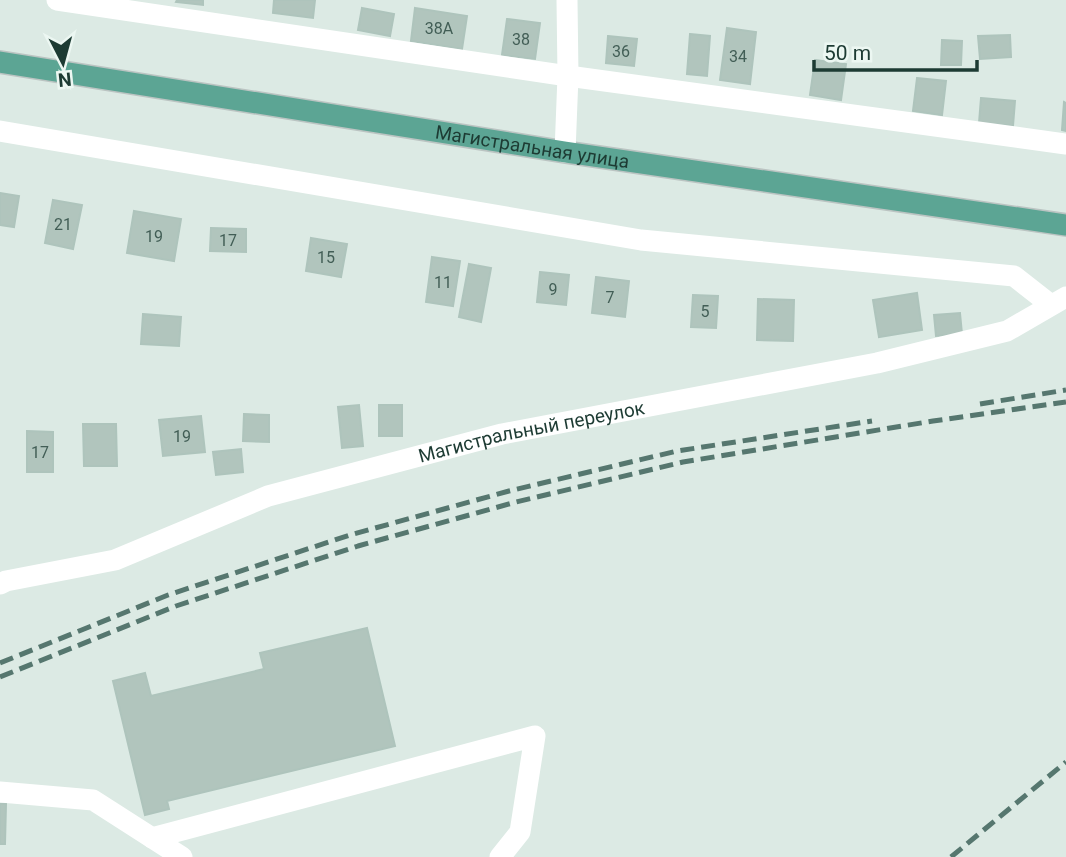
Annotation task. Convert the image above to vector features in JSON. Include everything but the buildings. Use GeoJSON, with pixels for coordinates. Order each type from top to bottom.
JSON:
{"type":"FeatureCollection","features":[{"type":"Feature","properties":{"kind":"main road","name":"Магистральная улица"},"geometry":{"type":"LineString","coordinates":[[0,62],[565,152],[1066,225]]}},
{"type":"Feature","properties":{"kind":"street"},"geometry":{"type":"LineString","coordinates":[[57,0],[568,76],[1066,144]]}},
{"type":"Feature","properties":{"kind":"street"},"geometry":{"type":"LineString","coordinates":[[565,152],[567,0]]}},
{"type":"Feature","properties":{"kind":"street"},"geometry":{"type":"LineString","coordinates":[[0,131],[641,240],[1014,276],[1059,301]]}},
{"type":"Feature","properties":{"kind":"street","name":"Магистральный переулок"},"geometry":{"type":"LineString","coordinates":[[0,584],[115,560],[268,496],[502,434],[877,363],[1007,331],[1059,301]]}},
{"type":"Feature","properties":{"kind":"street"},"geometry":{"type":"LineString","coordinates":[[152,838],[535,736],[520,832],[500,857]]}},
{"type":"Feature","properties":{"kind":"street"},"geometry":{"type":"LineString","coordinates":[[0,792],[93,800],[183,857]]}},
{"type":"Feature","properties":{"kind":"railway"},"geometry":{"type":"LineString","coordinates":[[980,404],[1066,390]]}},
{"type":"Feature","properties":{"kind":"railway"},"geometry":{"type":"LineString","coordinates":[[0,677],[176,606],[358,546],[516,502],[683,462],[1066,402]]}},
{"type":"Feature","properties":{"kind":"railway"},"geometry":{"type":"LineString","coordinates":[[0,663],[168,595],[350,535],[509,491],[677,451],[872,421]]}},
{"type":"Feature","properties":{"kind":"railway"},"geometry":{"type":"LineString","coordinates":[[951,857],[1066,762]]}}]}
